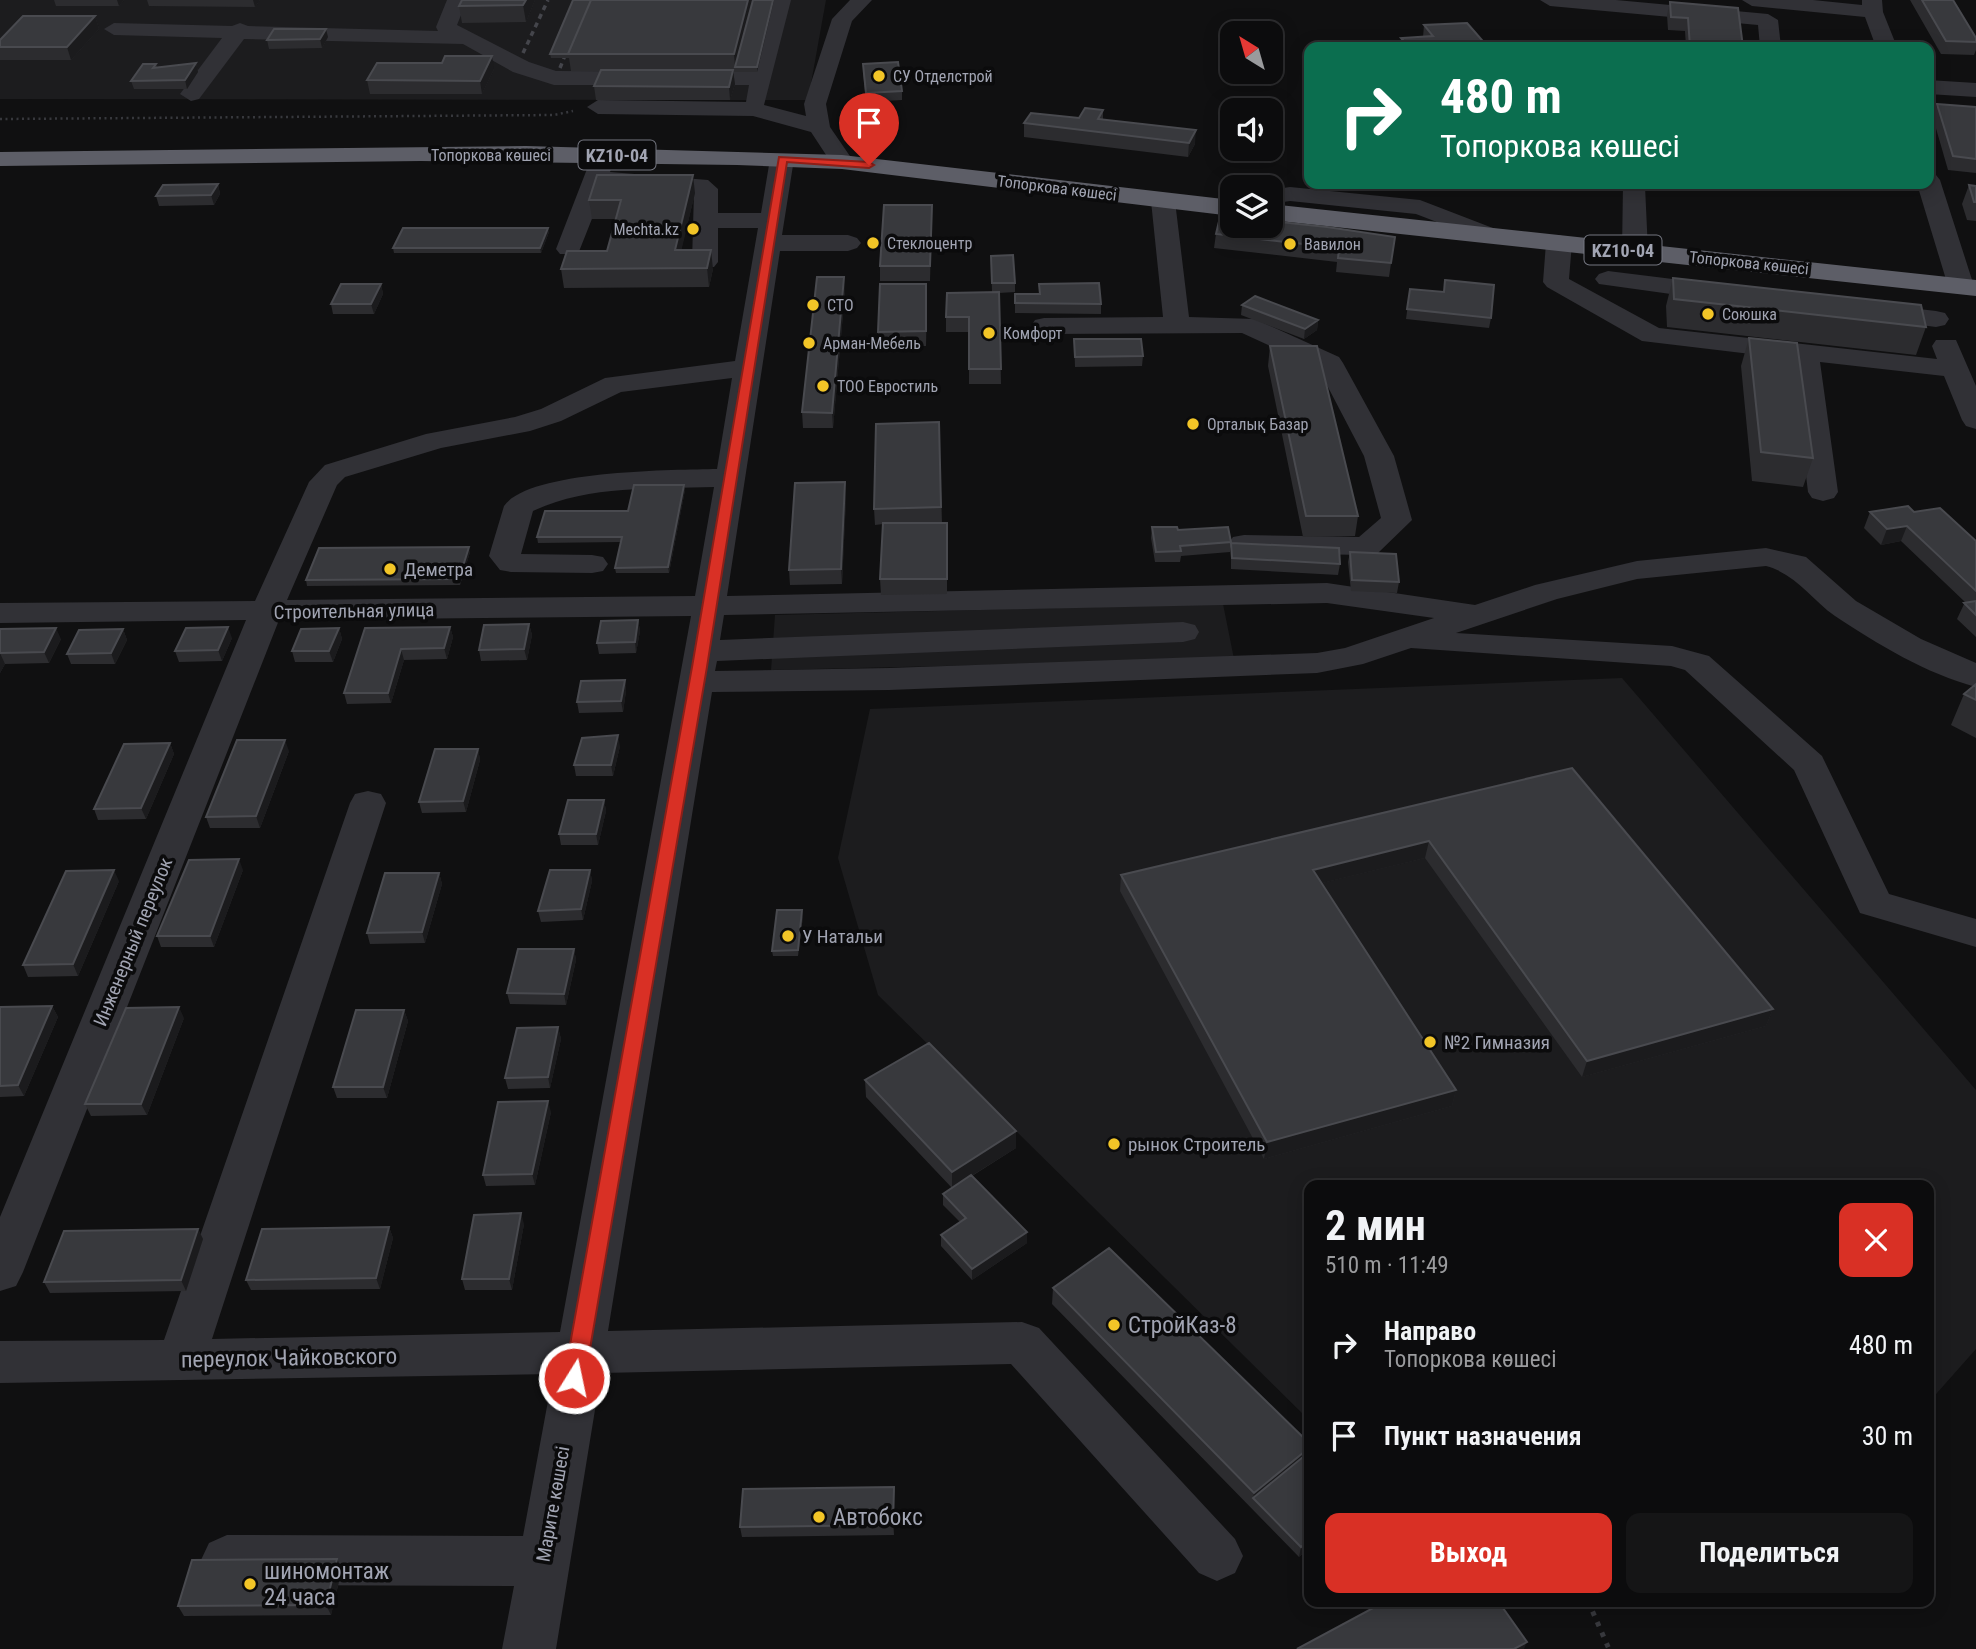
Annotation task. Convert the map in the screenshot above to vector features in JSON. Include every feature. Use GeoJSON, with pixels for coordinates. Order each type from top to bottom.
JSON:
{"type":"FeatureCollection","features":[{"type":"Feature","properties":{"kind":"highway","name":"Топоркова көшесі"},"geometry":{"type":"LineString","coordinates":[[0,159],[600,166],[782,159],[842,162],[1220,206]]}},
{"type":"Feature","properties":{"kind":"highway","name":"Топоркова көшесі"},"geometry":{"type":"LineString","coordinates":[[1283,213],[1968,287]]}},
{"type":"Feature","properties":{"kind":"street"},"geometry":{"type":"LineString","coordinates":[[457,0],[446,27],[520,67],[554,78],[761,79]]}},
{"type":"Feature","properties":{"kind":"street"},"geometry":{"type":"LineString","coordinates":[[754,109],[781,0]]}},
{"type":"Feature","properties":{"kind":"street"},"geometry":{"type":"LineString","coordinates":[[842,162],[819,127],[815,104],[842,19],[862,0]]}},
{"type":"Feature","properties":{"kind":"street"},"geometry":{"type":"LineString","coordinates":[[1550,0],[1768,20],[1770,42]]}},
{"type":"Feature","properties":{"kind":"street"},"geometry":{"type":"LineString","coordinates":[[1752,0],[1872,6],[1884,42]]}},
{"type":"Feature","properties":{"kind":"street"},"geometry":{"type":"LineString","coordinates":[[114,29],[240,29],[465,37]]}},
{"type":"Feature","properties":{"kind":"street"},"geometry":{"type":"LineString","coordinates":[[191,94],[240,29]]}},
{"type":"Feature","properties":{"kind":"street"},"geometry":{"type":"LineString","coordinates":[[1934,87],[1976,90]]}},
{"type":"Feature","properties":{"kind":"street"},"geometry":{"type":"LineString","coordinates":[[598,107],[754,109],[819,127]]}},
{"type":"Feature","properties":{"kind":"street","name":"Марите көшесі"},"geometry":{"type":"LineString","coordinates":[[528,1649],[700,667],[782,159]]}},
{"type":"Feature","properties":{"kind":"street"},"geometry":{"type":"LineString","coordinates":[[569,249],[600,166],[700,184],[706,189],[705,262]]}},
{"type":"Feature","properties":{"kind":"street"},"geometry":{"type":"LineString","coordinates":[[1609,311],[1608,279],[1622,250],[1632,189]]}},
{"type":"Feature","properties":{"kind":"street"},"geometry":{"type":"LineString","coordinates":[[1931,189],[1968,287]]}},
{"type":"Feature","properties":{"kind":"street"},"geometry":{"type":"LineString","coordinates":[[1283,195],[1420,207],[1489,236]]}},
{"type":"Feature","properties":{"kind":"street"},"geometry":{"type":"LineString","coordinates":[[1163,201],[1177,325]]}},
{"type":"Feature","properties":{"kind":"street"},"geometry":{"type":"LineString","coordinates":[[705,220],[848,243]]}},
{"type":"Feature","properties":{"kind":"street"},"geometry":{"type":"LineString","coordinates":[[1559,243],[1556,282],[1652,335],[1956,369]]}},
{"type":"Feature","properties":{"kind":"street"},"geometry":{"type":"LineString","coordinates":[[1608,279],[1744,296]]}},
{"type":"Feature","properties":{"kind":"street"},"geometry":{"type":"LineString","coordinates":[[1921,282],[1976,420]]}},
{"type":"Feature","properties":{"kind":"street"},"geometry":{"type":"LineString","coordinates":[[1854,309],[1936,319]]}},
{"type":"Feature","properties":{"kind":"street"},"geometry":{"type":"LineString","coordinates":[[1044,326],[1246,325],[1329,363],[1379,456],[1397,520],[1367,546],[1244,544]]}},
{"type":"Feature","properties":{"kind":"street"},"geometry":{"type":"LineString","coordinates":[[1805,352],[1823,492]]}},
{"type":"Feature","properties":{"kind":"street","name":"Инженерный переулок"},"geometry":{"type":"LineString","coordinates":[[0,1272],[266,612],[324,482],[335,471],[436,440],[520,425],[551,415],[615,384],[749,368]]}},
{"type":"Feature","properties":{"kind":"street"},"geometry":{"type":"LineString","coordinates":[[592,564],[511,563],[505,556],[519,506],[535,498],[578,488],[730,477]]}},
{"type":"Feature","properties":{"kind":"street"},"geometry":{"type":"LineString","coordinates":[[700,667],[1277,667],[1350,657],[1546,592],[1637,570],[1766,557],[1781,558],[1794,564],[1845,608],[1887,634],[1976,676]]}},
{"type":"Feature","properties":{"kind":"street","name":"Строительная улица"},"geometry":{"type":"LineString","coordinates":[[0,613],[708,606],[1327,593],[1478,615]]}},
{"type":"Feature","properties":{"kind":"street"},"geometry":{"type":"LineString","coordinates":[[700,667],[1183,632]]}},
{"type":"Feature","properties":{"kind":"street"},"geometry":{"type":"LineString","coordinates":[[1404,639],[1672,656],[1697,663],[1809,764],[1874,903],[1976,933]]}},
{"type":"Feature","properties":{"kind":"street"},"geometry":{"type":"LineString","coordinates":[[181,1361],[368,803]]}},
{"type":"Feature","properties":{"kind":"street","name":"переулок Чайковского"},"geometry":{"type":"LineString","coordinates":[[0,1362],[181,1361],[1022,1343],[1217,1556]]}},
{"type":"Feature","properties":{"kind":"street"},"geometry":{"type":"LineString","coordinates":[[227,1560],[543,1561]]}},
{"type":"Feature","properties":{"kind":"path"},"geometry":{"type":"LineString","coordinates":[[0,119],[554,115],[598,107]]}},
{"type":"Feature","properties":{"kind":"path"},"geometry":{"type":"LineString","coordinates":[[1591,1607],[1609,1649]]}},
{"type":"Feature","properties":{"kind":"shaded area"},"geometry":{"type":"Polygon","coordinates":[[[0,0],[826,0],[808,100],[0,99],[0,0]]]}},
{"type":"Feature","properties":{"kind":"shaded area"},"geometry":{"type":"Polygon","coordinates":[[[1223,604],[1234,659],[771,670],[775,615],[1223,604]]]}},
{"type":"Feature","properties":{"kind":"shaded area","name":"№2 Гимназия"},"geometry":{"type":"Polygon","coordinates":[[[1622,678],[1976,1090],[1976,1349],[1934,1396],[1934,1180],[1304,1180],[1304,1415],[878,995],[838,858],[870,709],[1622,678]]]}},
{"type":"Feature","properties":{"kind":"building"},"geometry":{"type":"Polygon","coordinates":[[[462,0],[526,0],[523,5],[459,6],[462,0]]]}},
{"type":"Feature","properties":{"kind":"building"},"geometry":{"type":"Polygon","coordinates":[[[573,0],[591,0],[568,54],[550,54],[573,0]]]}},
{"type":"Feature","properties":{"kind":"building"},"geometry":{"type":"Polygon","coordinates":[[[591,0],[748,0],[734,54],[568,54],[591,0]]]}},
{"type":"Feature","properties":{"kind":"building"},"geometry":{"type":"Polygon","coordinates":[[[753,0],[773,0],[757,67],[735,67],[753,0]]]}},
{"type":"Feature","properties":{"kind":"building"},"geometry":{"type":"Polygon","coordinates":[[[1922,0],[1953,0],[1976,42],[1946,41],[1922,0]]]}},
{"type":"Feature","properties":{"kind":"building"},"geometry":{"type":"Polygon","coordinates":[[[1670,2],[1738,8],[1742,42],[1690,42],[1688,18],[1671,17],[1670,2]]]}},
{"type":"Feature","properties":{"kind":"building"},"geometry":{"type":"Polygon","coordinates":[[[23,16],[95,16],[67,47],[0,47],[0,40],[23,16]]]}},
{"type":"Feature","properties":{"kind":"building"},"geometry":{"type":"Polygon","coordinates":[[[1467,23],[1484,42],[1405,42],[1401,38],[1433,36],[1424,25],[1467,23]]]}},
{"type":"Feature","properties":{"kind":"building"},"geometry":{"type":"Polygon","coordinates":[[[274,29],[326,29],[320,39],[267,40],[274,29]]]}},
{"type":"Feature","properties":{"kind":"building"},"geometry":{"type":"Polygon","coordinates":[[[445,56],[492,56],[480,81],[367,80],[377,63],[442,63],[445,56]]]}},
{"type":"Feature","properties":{"kind":"building"},"geometry":{"type":"Polygon","coordinates":[[[898,62],[902,91],[866,93],[863,64],[898,62]]]}},
{"type":"Feature","properties":{"kind":"building"},"geometry":{"type":"Polygon","coordinates":[[[196,63],[185,80],[131,81],[143,64],[156,64],[153,68],[196,63]]]}},
{"type":"Feature","properties":{"kind":"building"},"geometry":{"type":"Polygon","coordinates":[[[601,70],[733,70],[729,87],[594,86],[601,70]]]}},
{"type":"Feature","properties":{"kind":"building"},"geometry":{"type":"Polygon","coordinates":[[[1937,104],[1976,107],[1976,159],[1953,156],[1937,104]]]}},
{"type":"Feature","properties":{"kind":"building"},"geometry":{"type":"Polygon","coordinates":[[[1085,108],[1103,110],[1098,119],[1196,130],[1189,143],[1024,123],[1031,113],[1079,118],[1085,108]]]}},
{"type":"Feature","properties":{"kind":"building"},"geometry":{"type":"Polygon","coordinates":[[[597,175],[693,175],[675,250],[711,250],[707,268],[561,269],[567,251],[607,251],[621,200],[589,200],[597,175]]]}},
{"type":"Feature","properties":{"kind":"building"},"geometry":{"type":"Polygon","coordinates":[[[218,184],[211,195],[156,196],[163,185],[218,184]]]}},
{"type":"Feature","properties":{"kind":"building"},"geometry":{"type":"Polygon","coordinates":[[[1969,185],[1976,186],[1976,202],[1974,202],[1969,185]]]}},
{"type":"Feature","properties":{"kind":"building"},"geometry":{"type":"Polygon","coordinates":[[[884,205],[932,205],[930,266],[880,266],[884,205]]]}},
{"type":"Feature","properties":{"kind":"building"},"geometry":{"type":"Polygon","coordinates":[[[1220,217],[1220,234],[1216,234],[1220,217]]]}},
{"type":"Feature","properties":{"kind":"building"},"geometry":{"type":"Polygon","coordinates":[[[1283,222],[1395,237],[1391,263],[1338,258],[1339,248],[1251,238],[1283,238],[1283,222]]]}},
{"type":"Feature","properties":{"kind":"building"},"geometry":{"type":"Polygon","coordinates":[[[403,228],[548,228],[540,248],[393,248],[403,228]]]}},
{"type":"Feature","properties":{"kind":"building"},"geometry":{"type":"Polygon","coordinates":[[[1013,255],[1015,283],[992,283],[991,256],[1013,255]]]}},
{"type":"Feature","properties":{"kind":"building"},"geometry":{"type":"Polygon","coordinates":[[[817,277],[844,277],[832,413],[802,412],[817,277]]]}},
{"type":"Feature","properties":{"kind":"building"},"geometry":{"type":"Polygon","coordinates":[[[1673,278],[1921,305],[1926,327],[1674,299],[1673,278]]]}},
{"type":"Feature","properties":{"kind":"building"},"geometry":{"type":"Polygon","coordinates":[[[1445,280],[1494,285],[1491,318],[1407,309],[1410,289],[1444,292],[1445,280]]]}},
{"type":"Feature","properties":{"kind":"building"},"geometry":{"type":"Polygon","coordinates":[[[1099,283],[1101,304],[1015,303],[1015,294],[1040,294],[1039,284],[1099,283]]]}},
{"type":"Feature","properties":{"kind":"building"},"geometry":{"type":"Polygon","coordinates":[[[341,284],[381,284],[371,304],[331,304],[341,284]]]}},
{"type":"Feature","properties":{"kind":"building"},"geometry":{"type":"Polygon","coordinates":[[[880,284],[926,284],[926,331],[878,332],[880,284]]]}},
{"type":"Feature","properties":{"kind":"building"},"geometry":{"type":"Polygon","coordinates":[[[999,292],[1001,369],[969,369],[969,317],[946,317],[947,293],[999,292]]]}},
{"type":"Feature","properties":{"kind":"building"},"geometry":{"type":"Polygon","coordinates":[[[1255,296],[1318,320],[1305,329],[1242,305],[1255,296]]]}},
{"type":"Feature","properties":{"kind":"building"},"geometry":{"type":"Polygon","coordinates":[[[1749,338],[1797,343],[1813,458],[1761,452],[1749,338]]]}},
{"type":"Feature","properties":{"kind":"building"},"geometry":{"type":"Polygon","coordinates":[[[1074,339],[1141,339],[1143,356],[1075,357],[1074,339]]]}},
{"type":"Feature","properties":{"kind":"building"},"geometry":{"type":"Polygon","coordinates":[[[1270,346],[1317,346],[1358,516],[1306,516],[1270,346]]]}},
{"type":"Feature","properties":{"kind":"building"},"geometry":{"type":"Polygon","coordinates":[[[939,422],[941,507],[874,509],[876,424],[939,422]]]}},
{"type":"Feature","properties":{"kind":"building"},"geometry":{"type":"Polygon","coordinates":[[[845,482],[841,569],[789,570],[795,483],[845,482]]]}},
{"type":"Feature","properties":{"kind":"building"},"geometry":{"type":"Polygon","coordinates":[[[634,485],[684,485],[668,567],[615,568],[622,537],[537,537],[545,511],[628,511],[634,485]]]}},
{"type":"Feature","properties":{"kind":"building"},"geometry":{"type":"Polygon","coordinates":[[[1908,506],[1914,512],[1940,508],[1976,541],[1976,591],[1907,526],[1887,529],[1870,512],[1908,506]]]}},
{"type":"Feature","properties":{"kind":"building"},"geometry":{"type":"Polygon","coordinates":[[[883,523],[947,523],[947,579],[880,579],[883,523]]]}},
{"type":"Feature","properties":{"kind":"building"},"geometry":{"type":"Polygon","coordinates":[[[1152,527],[1177,527],[1178,530],[1228,527],[1231,542],[1180,546],[1181,551],[1156,552],[1152,527]]]}},
{"type":"Feature","properties":{"kind":"building"},"geometry":{"type":"Polygon","coordinates":[[[1231,543],[1339,548],[1340,564],[1232,558],[1231,543]]]}},
{"type":"Feature","properties":{"kind":"building","name":"Деметра"},"geometry":{"type":"Polygon","coordinates":[[[469,547],[459,579],[306,580],[319,548],[469,547]]]}},
{"type":"Feature","properties":{"kind":"building"},"geometry":{"type":"Polygon","coordinates":[[[1350,552],[1396,554],[1399,582],[1352,580],[1350,552]]]}},
{"type":"Feature","properties":{"kind":"building"},"geometry":{"type":"Polygon","coordinates":[[[1976,601],[1976,615],[1964,603],[1976,601]]]}},
{"type":"Feature","properties":{"kind":"building"},"geometry":{"type":"Polygon","coordinates":[[[638,620],[635,642],[597,643],[601,621],[638,620]]]}},
{"type":"Feature","properties":{"kind":"building"},"geometry":{"type":"Polygon","coordinates":[[[529,624],[524,649],[479,650],[484,625],[529,624]]]}},
{"type":"Feature","properties":{"kind":"building"},"geometry":{"type":"Polygon","coordinates":[[[228,627],[218,650],[175,651],[186,628],[228,627]]]}},
{"type":"Feature","properties":{"kind":"building"},"geometry":{"type":"Polygon","coordinates":[[[450,627],[444,648],[401,649],[388,693],[344,693],[365,628],[450,627]]]}},
{"type":"Feature","properties":{"kind":"building"},"geometry":{"type":"Polygon","coordinates":[[[56,628],[44,652],[0,653],[0,629],[56,628]]]}},
{"type":"Feature","properties":{"kind":"building"},"geometry":{"type":"Polygon","coordinates":[[[339,628],[329,651],[292,651],[301,629],[339,628]]]}},
{"type":"Feature","properties":{"kind":"building"},"geometry":{"type":"Polygon","coordinates":[[[123,629],[111,653],[67,654],[79,630],[123,629]]]}},
{"type":"Feature","properties":{"kind":"building"},"geometry":{"type":"Polygon","coordinates":[[[625,680],[621,701],[577,702],[581,681],[625,680]]]}},
{"type":"Feature","properties":{"kind":"building"},"geometry":{"type":"Polygon","coordinates":[[[1976,684],[1976,700],[1964,694],[1976,684]]]}},
{"type":"Feature","properties":{"kind":"building"},"geometry":{"type":"Polygon","coordinates":[[[618,735],[611,765],[574,765],[582,738],[618,735]]]}},
{"type":"Feature","properties":{"kind":"building"},"geometry":{"type":"Polygon","coordinates":[[[237,740],[285,740],[256,816],[206,817],[237,740]]]}},
{"type":"Feature","properties":{"kind":"building"},"geometry":{"type":"Polygon","coordinates":[[[170,743],[141,808],[94,809],[124,744],[170,743]]]}},
{"type":"Feature","properties":{"kind":"building"},"geometry":{"type":"Polygon","coordinates":[[[435,749],[478,749],[463,801],[419,802],[435,749]]]}},
{"type":"Feature","properties":{"kind":"building"},"geometry":{"type":"Polygon","coordinates":[[[1572,768],[1773,1009],[1587,1061],[1429,841],[1313,870],[1456,1090],[1267,1142],[1121,875],[1572,768]]]}},
{"type":"Feature","properties":{"kind":"building"},"geometry":{"type":"Polygon","coordinates":[[[568,800],[604,800],[596,834],[559,834],[568,800]]]}},
{"type":"Feature","properties":{"kind":"building"},"geometry":{"type":"Polygon","coordinates":[[[239,859],[210,936],[157,936],[189,860],[239,859]]]}},
{"type":"Feature","properties":{"kind":"building"},"geometry":{"type":"Polygon","coordinates":[[[114,870],[73,964],[23,965],[66,871],[114,870]]]}},
{"type":"Feature","properties":{"kind":"building"},"geometry":{"type":"Polygon","coordinates":[[[550,870],[590,870],[581,909],[538,911],[550,870]]]}},
{"type":"Feature","properties":{"kind":"building"},"geometry":{"type":"Polygon","coordinates":[[[385,873],[439,873],[422,932],[367,933],[385,873]]]}},
{"type":"Feature","properties":{"kind":"building","name":"У Натальи"},"geometry":{"type":"Polygon","coordinates":[[[777,910],[802,910],[798,950],[772,951],[777,910]]]}},
{"type":"Feature","properties":{"kind":"building"},"geometry":{"type":"Polygon","coordinates":[[[518,949],[574,949],[564,994],[507,993],[518,949]]]}},
{"type":"Feature","properties":{"kind":"building"},"geometry":{"type":"Polygon","coordinates":[[[52,1006],[18,1085],[0,1086],[0,1007],[52,1006]]]}},
{"type":"Feature","properties":{"kind":"building"},"geometry":{"type":"Polygon","coordinates":[[[179,1007],[141,1104],[85,1104],[126,1008],[179,1007]]]}},
{"type":"Feature","properties":{"kind":"building"},"geometry":{"type":"Polygon","coordinates":[[[356,1010],[404,1010],[383,1087],[333,1087],[356,1010]]]}},
{"type":"Feature","properties":{"kind":"building"},"geometry":{"type":"Polygon","coordinates":[[[558,1027],[548,1077],[505,1078],[517,1028],[558,1027]]]}},
{"type":"Feature","properties":{"kind":"building"},"geometry":{"type":"Polygon","coordinates":[[[929,1043],[1016,1131],[952,1172],[865,1080],[929,1043]]]}},
{"type":"Feature","properties":{"kind":"building"},"geometry":{"type":"Polygon","coordinates":[[[548,1101],[532,1174],[483,1175],[498,1102],[548,1101]]]}},
{"type":"Feature","properties":{"kind":"building"},"geometry":{"type":"Polygon","coordinates":[[[971,1175],[1027,1232],[972,1269],[941,1235],[966,1218],[943,1194],[971,1175]]]}},
{"type":"Feature","properties":{"kind":"building"},"geometry":{"type":"Polygon","coordinates":[[[521,1213],[509,1279],[462,1279],[474,1215],[521,1213]]]}},
{"type":"Feature","properties":{"kind":"building"},"geometry":{"type":"Polygon","coordinates":[[[389,1227],[376,1278],[246,1280],[262,1229],[389,1227]]]}},
{"type":"Feature","properties":{"kind":"building"},"geometry":{"type":"Polygon","coordinates":[[[198,1229],[181,1280],[44,1282],[64,1231],[198,1229]]]}},
{"type":"Feature","properties":{"kind":"building"},"geometry":{"type":"Polygon","coordinates":[[[1109,1248],[1304,1438],[1304,1452],[1254,1493],[1053,1288],[1109,1248]]]}},
{"type":"Feature","properties":{"kind":"building"},"geometry":{"type":"Polygon","coordinates":[[[1304,1456],[1304,1544],[1301,1547],[1253,1498],[1304,1456]]]}},
{"type":"Feature","properties":{"kind":"building","name":"Автобокс"},"geometry":{"type":"Polygon","coordinates":[[[894,1487],[893,1525],[740,1527],[743,1489],[894,1487]]]}},
{"type":"Feature","properties":{"kind":"building"},"geometry":{"type":"Polygon","coordinates":[[[337,1559],[326,1605],[178,1606],[192,1560],[337,1559]]]}},
{"type":"Feature","properties":{"kind":"building"},"geometry":{"type":"Polygon","coordinates":[[[1375,1607],[1502,1607],[1527,1642],[1514,1649],[1297,1649],[1375,1607]]]}},
{"type":"Feature","properties":{"kind":"railway"},"geometry":{"type":"LineString","coordinates":[[523,53],[548,0]]}},
{"type":"Feature","properties":{"kind":"railway"},"geometry":{"type":"LineString","coordinates":[[560,68],[587,0]]}},
{"type":"Feature","properties":{"kind":"place","name":"СУ Отделстрой"},"geometry":{"type":"Point","coordinates":[879,76]}},
{"type":"Feature","properties":{"kind":"place","name":"Mechta.kz"},"geometry":{"type":"Point","coordinates":[693,229]}},
{"type":"Feature","properties":{"kind":"place","name":"Стеклоцентр"},"geometry":{"type":"Point","coordinates":[873,243]}},
{"type":"Feature","properties":{"kind":"place","name":"Вавилон"},"geometry":{"type":"Point","coordinates":[1290,244]}},
{"type":"Feature","properties":{"kind":"place","name":"СТО"},"geometry":{"type":"Point","coordinates":[813,305]}},
{"type":"Feature","properties":{"kind":"place","name":"Союшка"},"geometry":{"type":"Point","coordinates":[1708,314]}},
{"type":"Feature","properties":{"kind":"place","name":"Комфорт"},"geometry":{"type":"Point","coordinates":[989,333]}},
{"type":"Feature","properties":{"kind":"place","name":"Арман-Мебель"},"geometry":{"type":"Point","coordinates":[809,343]}},
{"type":"Feature","properties":{"kind":"place","name":"ТОО Евростиль"},"geometry":{"type":"Point","coordinates":[823,386]}},
{"type":"Feature","properties":{"kind":"place","name":"Орталық Базар"},"geometry":{"type":"Point","coordinates":[1193,424]}},
{"type":"Feature","properties":{"kind":"place","name":"Деметра"},"geometry":{"type":"Point","coordinates":[390,569]}},
{"type":"Feature","properties":{"kind":"place","name":"У Натальи"},"geometry":{"type":"Point","coordinates":[788,936]}},
{"type":"Feature","properties":{"kind":"place","name":"№2 Гимназия"},"geometry":{"type":"Point","coordinates":[1430,1042]}},
{"type":"Feature","properties":{"kind":"place","name":"рынок Строитель"},"geometry":{"type":"Point","coordinates":[1114,1144]}},
{"type":"Feature","properties":{"kind":"place","name":"СтройКаз-8"},"geometry":{"type":"Point","coordinates":[1114,1325]}},
{"type":"Feature","properties":{"kind":"place","name":"Автобокс"},"geometry":{"type":"Point","coordinates":[819,1517]}},
{"type":"Feature","properties":{"kind":"place","name":"шиномонтаж 24 часа"},"geometry":{"type":"Point","coordinates":[250,1584]}},
{"type":"Feature","properties":{"kind":"route"},"geometry":{"type":"LineString","coordinates":[[574,1378],[700,667],[708,606],[771,243],[782,159],[869,165]]}}]}
